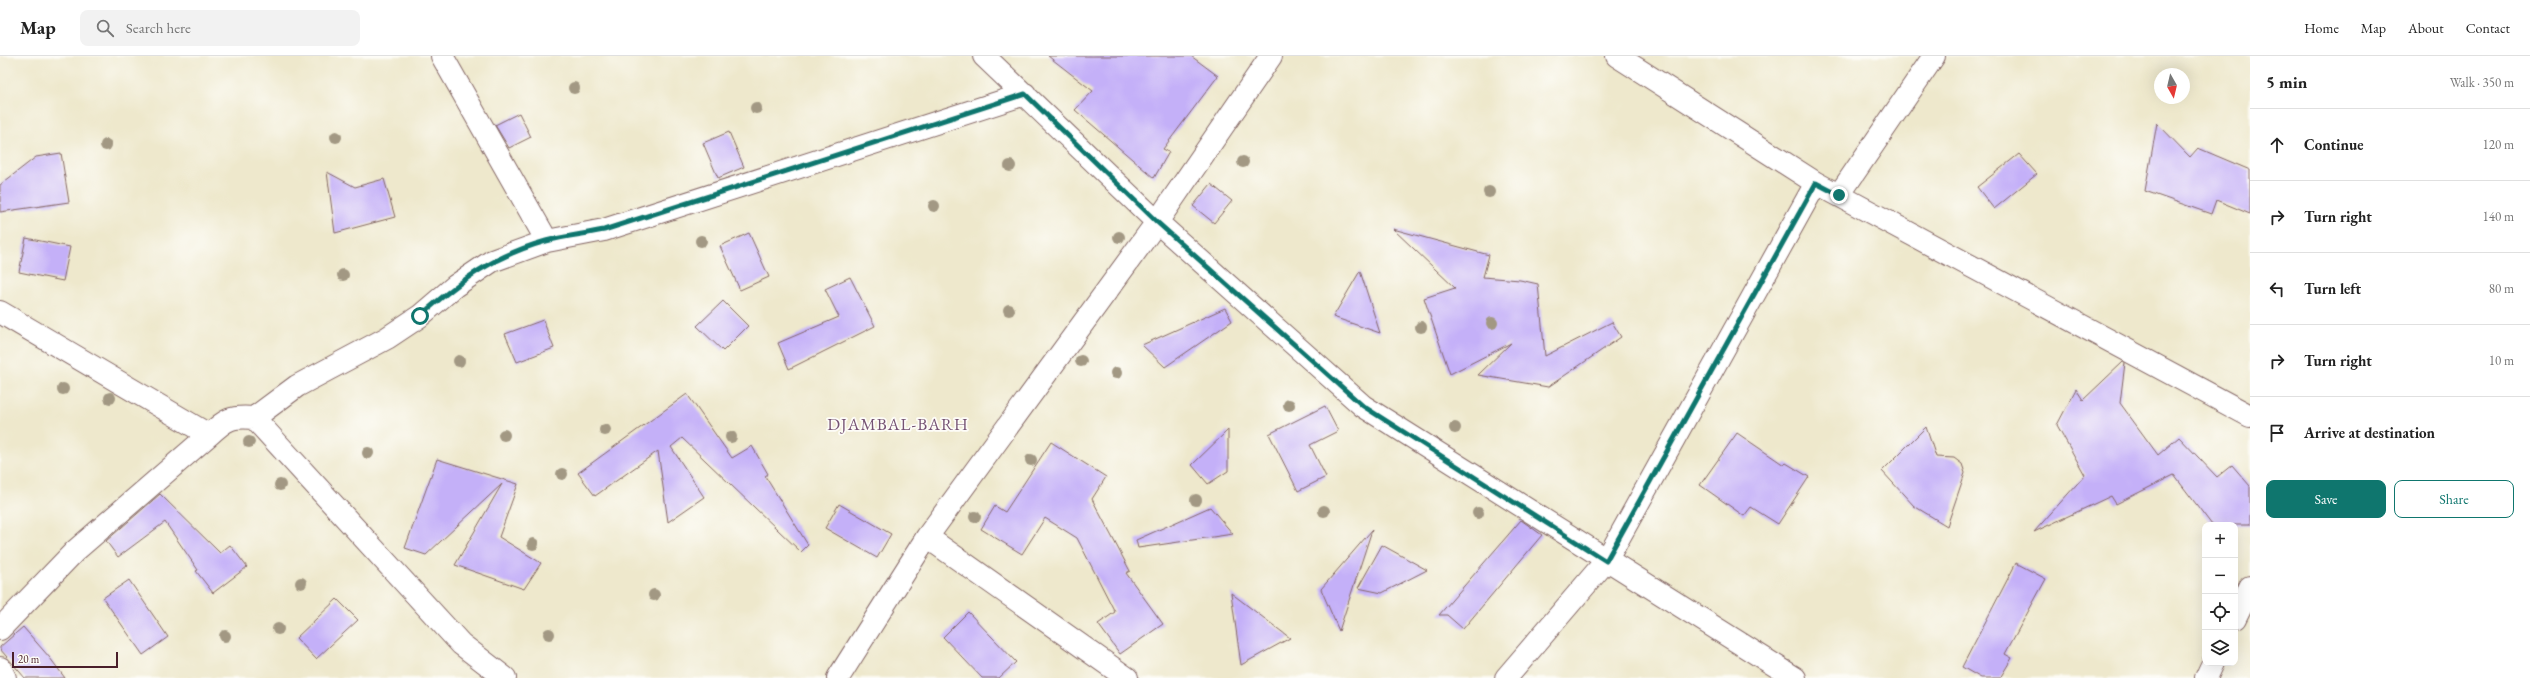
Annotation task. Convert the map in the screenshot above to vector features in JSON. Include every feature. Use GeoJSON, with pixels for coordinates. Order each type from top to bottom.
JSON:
{"type":"FeatureCollection","features":[{"type":"Feature","properties":{"kind":"street"},"geometry":{"type":"LineString","coordinates":[[442,56],[547,240]]}},
{"type":"Feature","properties":{"kind":"street"},"geometry":{"type":"LineString","coordinates":[[984,56],[1157,222],[1363,406],[1606,561],[1795,678]]}},
{"type":"Feature","properties":{"kind":"street"},"geometry":{"type":"LineString","coordinates":[[838,678],[927,537],[1157,222],[1271,56]]}},
{"type":"Feature","properties":{"kind":"street"},"geometry":{"type":"LineString","coordinates":[[1617,56],[1816,183],[2250,416]]}},
{"type":"Feature","properties":{"kind":"street"},"geometry":{"type":"LineString","coordinates":[[1839,195],[1934,56]]}},
{"type":"Feature","properties":{"kind":"street"},"geometry":{"type":"LineString","coordinates":[[254,418],[297,386],[387,338],[420,316],[455,286],[492,261],[547,240],[604,230],[1025,94]]}},
{"type":"Feature","properties":{"kind":"street"},"geometry":{"type":"LineString","coordinates":[[1506,678],[1606,561],[1816,183]]}},
{"type":"Feature","properties":{"kind":"street"},"geometry":{"type":"LineString","coordinates":[[0,312],[209,435]]}},
{"type":"Feature","properties":{"kind":"street"},"geometry":{"type":"LineString","coordinates":[[0,629],[75,551],[225,420],[238,416],[254,418],[461,644],[505,678]]}},
{"type":"Feature","properties":{"kind":"street"},"geometry":{"type":"LineString","coordinates":[[927,537],[1127,678]]}},
{"type":"Feature","properties":{"kind":"street"},"geometry":{"type":"LineString","coordinates":[[2238,612],[2250,587]]}},
{"type":"Feature","properties":{"kind":"street"},"geometry":{"type":"LineString","coordinates":[[2206,678],[2212,666]]}},
{"type":"Feature","properties":{"kind":"street"},"geometry":{"type":"LineString","coordinates":[[0,668],[5,678]]}},
{"type":"Feature","properties":{"kind":"building"},"geometry":{"type":"Polygon","coordinates":[[[1048,56],[1191,56],[1218,76],[1163,149],[1169,152],[1154,178],[1075,110],[1093,91],[1048,56]]]}},
{"type":"Feature","properties":{"kind":"building"},"geometry":{"type":"Polygon","coordinates":[[[519,113],[531,137],[509,148],[495,125],[519,113]]]}},
{"type":"Feature","properties":{"kind":"building"},"geometry":{"type":"Polygon","coordinates":[[[2157,123],[2190,157],[2198,148],[2250,170],[2250,214],[2216,200],[2211,214],[2145,191],[2157,123]]]}},
{"type":"Feature","properties":{"kind":"building"},"geometry":{"type":"Polygon","coordinates":[[[729,132],[744,167],[718,178],[703,143],[729,132]]]}},
{"type":"Feature","properties":{"kind":"building"},"geometry":{"type":"Polygon","coordinates":[[[61,153],[69,202],[0,212],[0,185],[36,157],[61,153]]]}},
{"type":"Feature","properties":{"kind":"building"},"geometry":{"type":"Polygon","coordinates":[[[2019,154],[2037,174],[1994,209],[1977,187],[2019,154]]]}},
{"type":"Feature","properties":{"kind":"building"},"geometry":{"type":"Polygon","coordinates":[[[327,172],[355,187],[384,179],[395,217],[335,233],[327,172]]]}},
{"type":"Feature","properties":{"kind":"building"},"geometry":{"type":"Polygon","coordinates":[[[1211,184],[1232,201],[1214,223],[1193,206],[1211,184]]]}},
{"type":"Feature","properties":{"kind":"building"},"geometry":{"type":"Polygon","coordinates":[[[1393,229],[1489,255],[1483,277],[1520,280],[1538,284],[1545,356],[1612,322],[1621,337],[1548,387],[1478,375],[1511,343],[1450,374],[1424,298],[1455,288],[1393,229]]]}},
{"type":"Feature","properties":{"kind":"building"},"geometry":{"type":"Polygon","coordinates":[[[749,233],[769,277],[740,290],[720,246],[749,233]]]}},
{"type":"Feature","properties":{"kind":"building"},"geometry":{"type":"Polygon","coordinates":[[[26,238],[70,247],[63,281],[19,272],[26,238]]]}},
{"type":"Feature","properties":{"kind":"building"},"geometry":{"type":"Polygon","coordinates":[[[1360,271],[1380,333],[1333,317],[1360,271]]]}},
{"type":"Feature","properties":{"kind":"building"},"geometry":{"type":"Polygon","coordinates":[[[850,277],[875,326],[789,369],[778,343],[839,317],[825,289],[850,277]]]}},
{"type":"Feature","properties":{"kind":"building"},"geometry":{"type":"Polygon","coordinates":[[[723,301],[748,326],[723,351],[697,326],[723,301]]]}},
{"type":"Feature","properties":{"kind":"building"},"geometry":{"type":"Polygon","coordinates":[[[1225,308],[1232,321],[1165,367],[1142,345],[1225,308]]]}},
{"type":"Feature","properties":{"kind":"building"},"geometry":{"type":"Polygon","coordinates":[[[543,320],[554,348],[517,362],[505,334],[543,320]]]}},
{"type":"Feature","properties":{"kind":"building"},"geometry":{"type":"Polygon","coordinates":[[[2123,362],[2125,363],[2120,403],[2158,455],[2179,437],[2217,477],[2232,465],[2250,486],[2250,525],[2238,525],[2238,522],[2210,522],[2174,475],[2116,504],[2111,496],[2034,532],[2085,475],[2057,425],[2076,389],[2083,400],[2123,362]]]}},
{"type":"Feature","properties":{"kind":"building"},"geometry":{"type":"Polygon","coordinates":[[[687,394],[732,458],[752,446],[768,474],[765,476],[808,545],[801,552],[682,438],[671,447],[704,497],[668,522],[658,451],[595,496],[578,473],[687,394]]]}},
{"type":"Feature","properties":{"kind":"building"},"geometry":{"type":"Polygon","coordinates":[[[1325,406],[1338,431],[1310,445],[1326,477],[1298,491],[1269,434],[1325,406]]]}},
{"type":"Feature","properties":{"kind":"building"},"geometry":{"type":"Polygon","coordinates":[[[1926,427],[1936,457],[1954,458],[1962,464],[1965,473],[1947,526],[1914,506],[1882,471],[1926,427]]]}},
{"type":"Feature","properties":{"kind":"building"},"geometry":{"type":"Polygon","coordinates":[[[1228,430],[1228,471],[1208,484],[1192,465],[1228,430]]]}},
{"type":"Feature","properties":{"kind":"building"},"geometry":{"type":"Polygon","coordinates":[[[1737,433],[1784,465],[1786,463],[1809,477],[1778,524],[1751,507],[1744,516],[1700,485],[1737,433]]]}},
{"type":"Feature","properties":{"kind":"building"},"geometry":{"type":"Polygon","coordinates":[[[1051,442],[1106,477],[1092,499],[1130,571],[1126,573],[1163,624],[1120,654],[1098,624],[1115,612],[1077,538],[1045,518],[1022,554],[981,529],[995,506],[1005,512],[1051,442]]]}},
{"type":"Feature","properties":{"kind":"building"},"geometry":{"type":"Polygon","coordinates":[[[437,459],[518,484],[499,537],[541,563],[524,589],[455,565],[502,484],[426,555],[405,548],[437,459]]]}},
{"type":"Feature","properties":{"kind":"building"},"geometry":{"type":"Polygon","coordinates":[[[160,494],[220,553],[230,545],[247,567],[213,593],[196,571],[198,570],[165,522],[118,557],[106,541],[160,494]]]}},
{"type":"Feature","properties":{"kind":"building"},"geometry":{"type":"Polygon","coordinates":[[[839,504],[891,534],[877,558],[825,528],[839,504]]]}},
{"type":"Feature","properties":{"kind":"building"},"geometry":{"type":"Polygon","coordinates":[[[1210,507],[1233,534],[1138,548],[1136,540],[1210,507]]]}},
{"type":"Feature","properties":{"kind":"building"},"geometry":{"type":"Polygon","coordinates":[[[1521,520],[1542,535],[1463,629],[1447,615],[1439,615],[1521,520]]]}},
{"type":"Feature","properties":{"kind":"building"},"geometry":{"type":"Polygon","coordinates":[[[1372,530],[1339,631],[1321,589],[1372,530]]]}},
{"type":"Feature","properties":{"kind":"building"},"geometry":{"type":"Polygon","coordinates":[[[1382,545],[1427,570],[1382,593],[1358,588],[1382,545]]]}},
{"type":"Feature","properties":{"kind":"building"},"geometry":{"type":"Polygon","coordinates":[[[2016,563],[2046,579],[2005,654],[2012,658],[2000,678],[1981,678],[1962,667],[2016,563]]]}},
{"type":"Feature","properties":{"kind":"building"},"geometry":{"type":"Polygon","coordinates":[[[129,580],[168,637],[143,655],[103,598],[129,580]]]}},
{"type":"Feature","properties":{"kind":"building"},"geometry":{"type":"Polygon","coordinates":[[[1231,593],[1290,638],[1241,665],[1231,593]]]}},
{"type":"Feature","properties":{"kind":"building"},"geometry":{"type":"Polygon","coordinates":[[[337,599],[358,620],[316,659],[296,638],[337,599]]]}},
{"type":"Feature","properties":{"kind":"building"},"geometry":{"type":"Polygon","coordinates":[[[968,612],[1016,662],[999,678],[982,678],[943,637],[968,612]]]}},
{"type":"Feature","properties":{"kind":"building"},"geometry":{"type":"Polygon","coordinates":[[[23,627],[65,678],[25,678],[0,649],[0,647],[23,627]]]}},
{"type":"Feature","properties":{"kind":"district","name":"DJAMBAL-BARH"},"geometry":{"type":"Point","coordinates":[898,424]}},
{"type":"Feature","properties":{"kind":"route"},"geometry":{"type":"LineString","coordinates":[[420,316],[455,286],[492,261],[547,240],[574,237],[604,230],[1025,94],[1157,222],[1363,406],[1606,561],[1816,183],[1839,195]]}}]}
